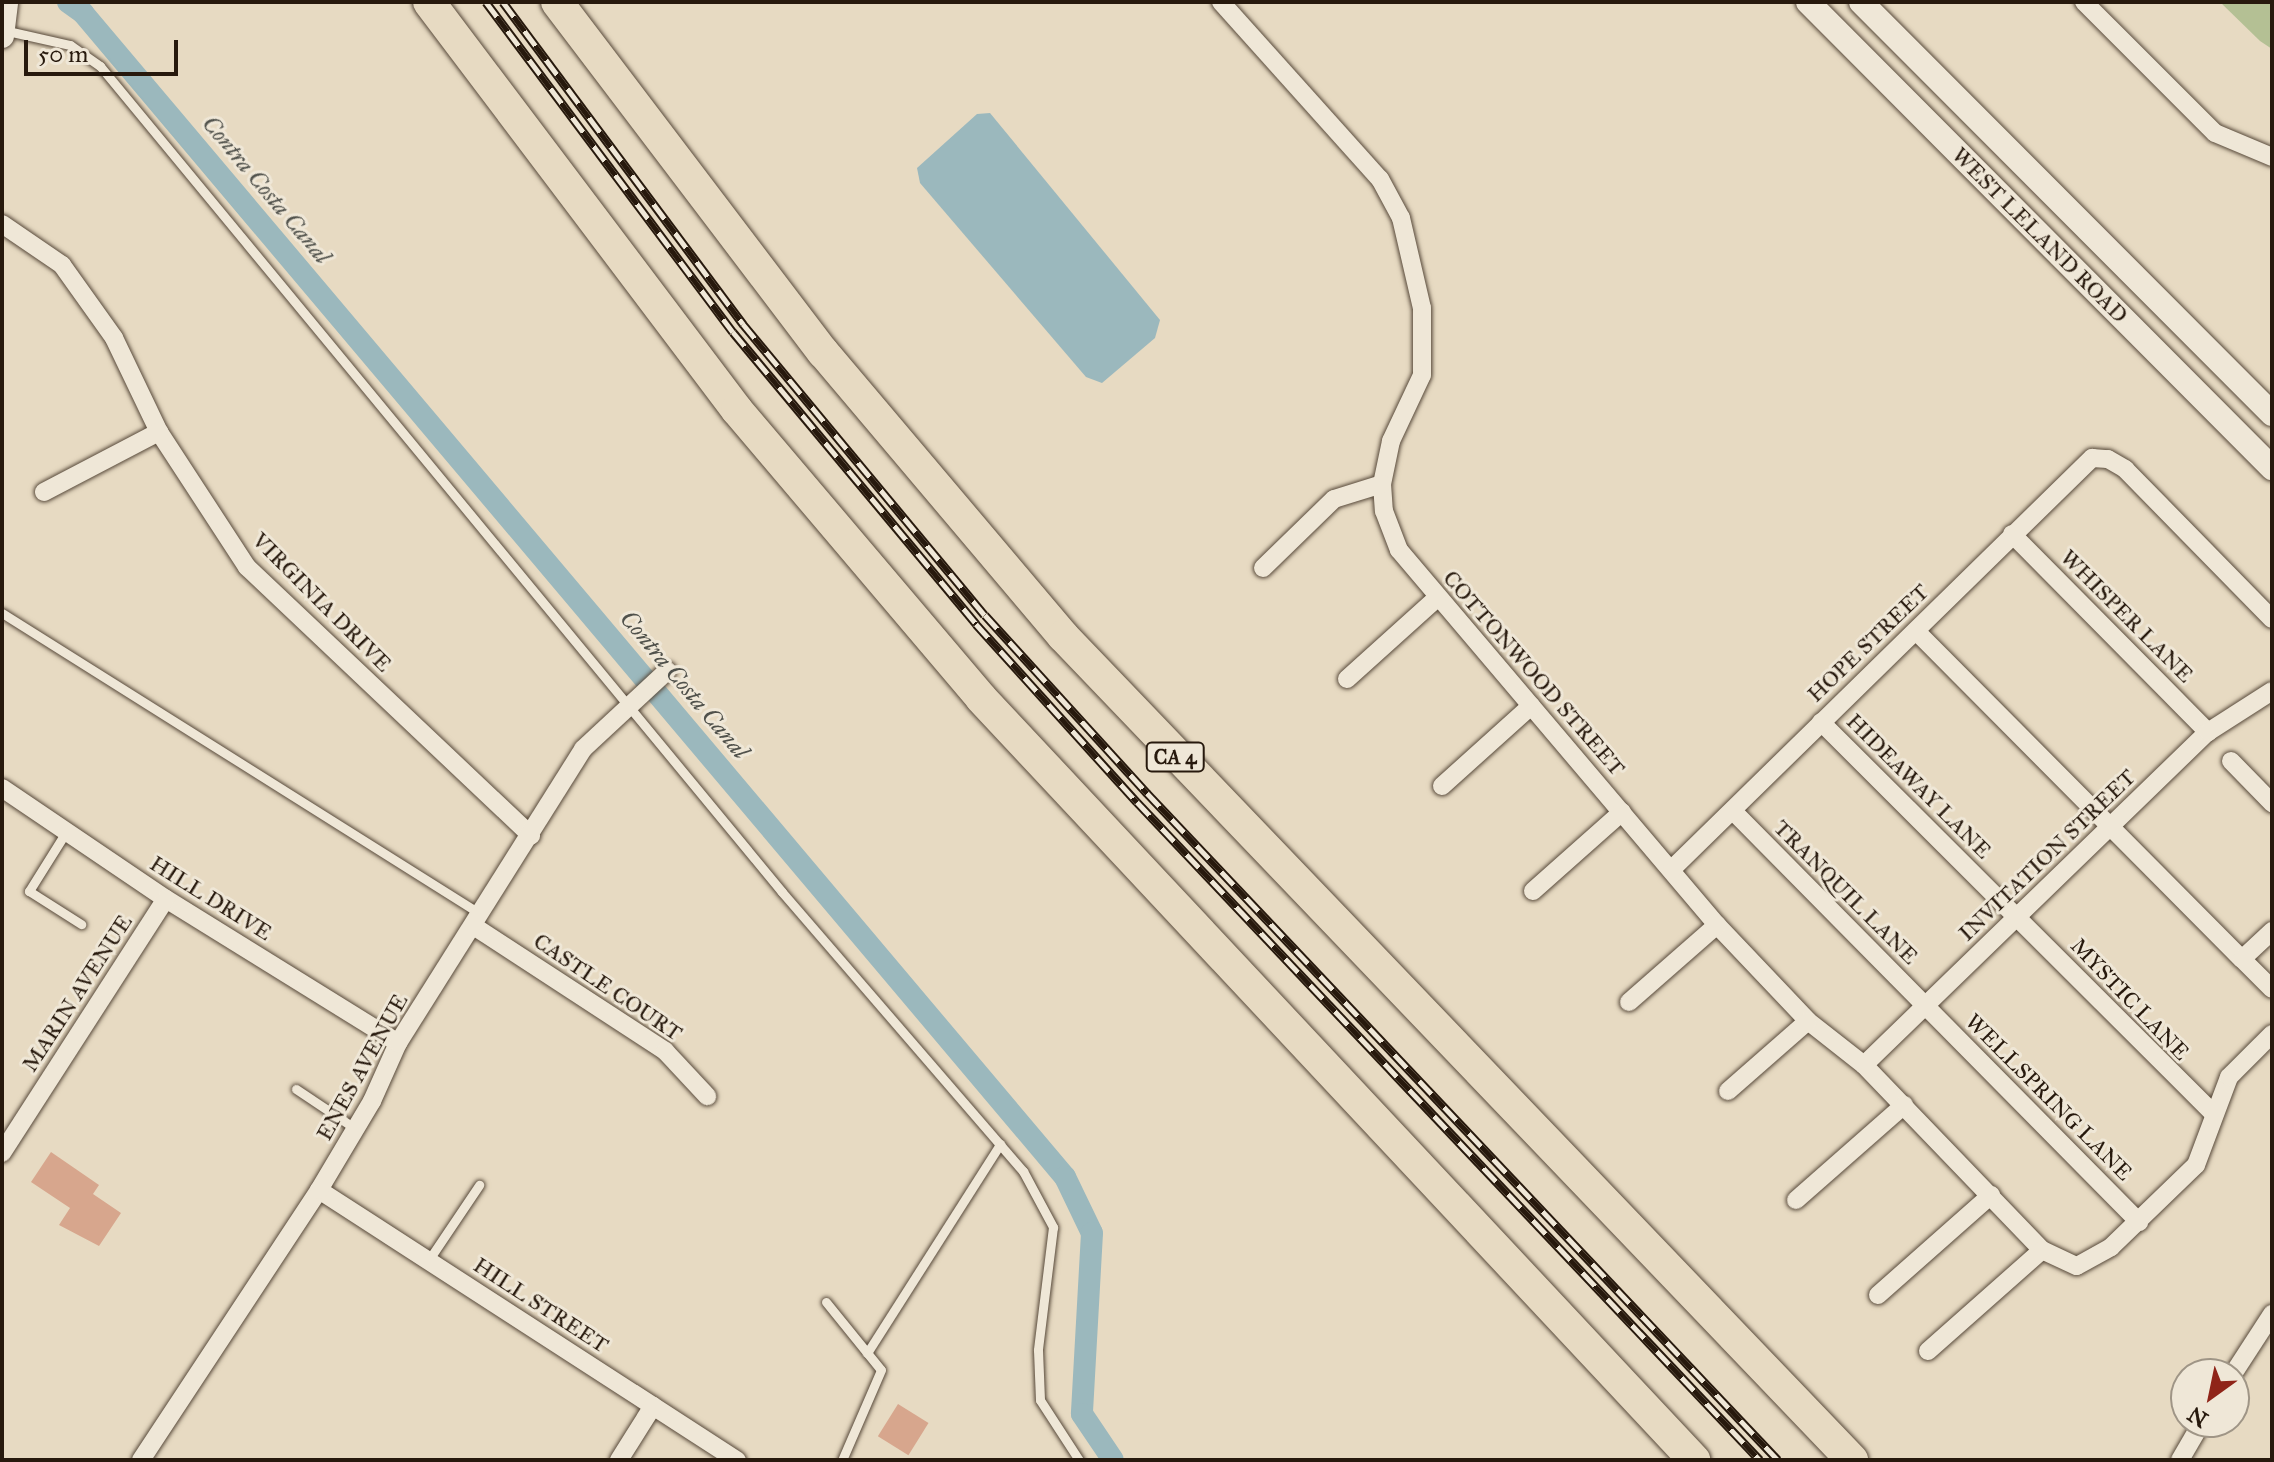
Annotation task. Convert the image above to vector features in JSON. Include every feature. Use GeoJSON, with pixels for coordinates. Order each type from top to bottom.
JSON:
{"type":"FeatureCollection","features":[{"type":"Feature","properties":{"kind":"highway"},"geometry":{"type":"LineString","coordinates":[[429,2],[737,410],[981,698],[1694,1460]]}},
{"type":"Feature","properties":{"kind":"highway","name":"CA 4"},"geometry":{"type":"LineString","coordinates":[[557,2],[823,352],[1063,636],[1852,1460]]}},
{"type":"Feature","properties":{"kind":"main road"},"geometry":{"type":"LineString","coordinates":[[2,33],[6,2]]}},
{"type":"Feature","properties":{"kind":"main road","name":"WEST LELAND ROAD"},"geometry":{"type":"LineString","coordinates":[[1808,2],[2272,468]]}},
{"type":"Feature","properties":{"kind":"main road","name":"WEST LELAND ROAD"},"geometry":{"type":"LineString","coordinates":[[1861,2],[2272,414]]}},
{"type":"Feature","properties":{"kind":"street"},"geometry":{"type":"LineString","coordinates":[[2084,2],[2215,133],[2272,157]]}},
{"type":"Feature","properties":{"kind":"street","name":"COTTONWOOD STREET"},"geometry":{"type":"LineString","coordinates":[[1232,6],[1380,179],[1401,218],[1422,308],[1422,375],[1391,441],[1382,484],[1384,511],[1399,550],[1717,925],[1808,1021],[1864,1065],[2042,1250],[2077,1266],[2094,1261],[2139,1222]]}},
{"type":"Feature","properties":{"kind":"street","name":"VIRGINIA DRIVE"},"geometry":{"type":"LineString","coordinates":[[2,224],[62,265],[114,338],[159,432],[247,567],[531,836]]}},
{"type":"Feature","properties":{"kind":"street"},"geometry":{"type":"LineString","coordinates":[[44,492],[159,432]]}},
{"type":"Feature","properties":{"kind":"street","name":"HOPE STREET"},"geometry":{"type":"LineString","coordinates":[[1672,869],[2079,467],[2100,457],[2125,469],[2272,619]]}},
{"type":"Feature","properties":{"kind":"street"},"geometry":{"type":"LineString","coordinates":[[1263,568],[1334,499],[1382,484]]}},
{"type":"Feature","properties":{"kind":"street","name":"WHISPER LANE"},"geometry":{"type":"LineString","coordinates":[[2012,534],[2208,732]]}},
{"type":"Feature","properties":{"kind":"street"},"geometry":{"type":"LineString","coordinates":[[1347,679],[1437,598]]}},
{"type":"Feature","properties":{"kind":"street"},"geometry":{"type":"LineString","coordinates":[[1916,631],[2272,989]]}},
{"type":"Feature","properties":{"kind":"street","name":"ENES AVENUE"},"geometry":{"type":"LineString","coordinates":[[141,1460],[319,1190],[356,1129],[398,1043],[479,921],[583,749],[627,704],[667,671]]}},
{"type":"Feature","properties":{"kind":"street","name":"INVITATION STREET"},"geometry":{"type":"LineString","coordinates":[[1864,1065],[2208,732],[2272,691]]}},
{"type":"Feature","properties":{"kind":"street"},"geometry":{"type":"LineString","coordinates":[[1442,786],[1531,706]]}},
{"type":"Feature","properties":{"kind":"street","name":"HIDEAWAY LANE"},"geometry":{"type":"LineString","coordinates":[[1821,722],[2016,917]]}},
{"type":"Feature","properties":{"kind":"street"},"geometry":{"type":"LineString","coordinates":[[2231,761],[2272,803]]}},
{"type":"Feature","properties":{"kind":"street","name":"HILL DRIVE"},"geometry":{"type":"LineString","coordinates":[[2,788],[166,899],[398,1043]]}},
{"type":"Feature","properties":{"kind":"street","name":"TRANQUIL LANE"},"geometry":{"type":"LineString","coordinates":[[1733,811],[1926,1006]]}},
{"type":"Feature","properties":{"kind":"street"},"geometry":{"type":"LineString","coordinates":[[1533,891],[1622,812]]}},
{"type":"Feature","properties":{"kind":"street","name":"MARIN AVENUE"},"geometry":{"type":"LineString","coordinates":[[2,1153],[166,899]]}},
{"type":"Feature","properties":{"kind":"street","name":"MYSTIC LANE"},"geometry":{"type":"LineString","coordinates":[[2016,917],[2212,1112]]}},
{"type":"Feature","properties":{"kind":"street","name":"CASTLE COURT"},"geometry":{"type":"LineString","coordinates":[[479,921],[665,1051],[707,1096]]}},
{"type":"Feature","properties":{"kind":"street"},"geometry":{"type":"LineString","coordinates":[[1629,1002],[1717,925]]}},
{"type":"Feature","properties":{"kind":"street"},"geometry":{"type":"LineString","coordinates":[[2242,959],[2272,931]]}},
{"type":"Feature","properties":{"kind":"street","name":"WELLSPRING LANE"},"geometry":{"type":"LineString","coordinates":[[1926,1006],[2139,1222]]}},
{"type":"Feature","properties":{"kind":"street"},"geometry":{"type":"LineString","coordinates":[[1728,1091],[1808,1021]]}},
{"type":"Feature","properties":{"kind":"street"},"geometry":{"type":"LineString","coordinates":[[2139,1222],[2196,1165],[2212,1112],[2229,1077],[2272,1034]]}},
{"type":"Feature","properties":{"kind":"street"},"geometry":{"type":"LineString","coordinates":[[1796,1200],[1904,1105]]}},
{"type":"Feature","properties":{"kind":"street","name":"HILL STREET"},"geometry":{"type":"LineString","coordinates":[[319,1190],[737,1460]]}},
{"type":"Feature","properties":{"kind":"street"},"geometry":{"type":"LineString","coordinates":[[1878,1295],[1991,1195]]}},
{"type":"Feature","properties":{"kind":"street"},"geometry":{"type":"LineString","coordinates":[[1928,1351],[2042,1250]]}},
{"type":"Feature","properties":{"kind":"street"},"geometry":{"type":"LineString","coordinates":[[2243,1358],[2272,1314]]}},
{"type":"Feature","properties":{"kind":"street"},"geometry":{"type":"LineString","coordinates":[[619,1460],[653,1406]]}},
{"type":"Feature","properties":{"kind":"street"},"geometry":{"type":"LineString","coordinates":[[2179,1459],[2192,1438]]}},
{"type":"Feature","properties":{"kind":"lane"},"geometry":{"type":"LineString","coordinates":[[2,33],[70,45],[100,66],[627,704],[1023,1171],[1053,1227],[1038,1350],[1040,1400],[1079,1460]]}},
{"type":"Feature","properties":{"kind":"lane"},"geometry":{"type":"LineString","coordinates":[[2,613],[479,921]]}},
{"type":"Feature","properties":{"kind":"lane"},"geometry":{"type":"LineString","coordinates":[[66,832],[29,891],[81,924]]}},
{"type":"Feature","properties":{"kind":"lane"},"geometry":{"type":"LineString","coordinates":[[296,1089],[356,1129]]}},
{"type":"Feature","properties":{"kind":"lane"},"geometry":{"type":"LineString","coordinates":[[867,1353],[1000,1144]]}},
{"type":"Feature","properties":{"kind":"lane"},"geometry":{"type":"LineString","coordinates":[[428,1261],[479,1185]]}},
{"type":"Feature","properties":{"kind":"lane"},"geometry":{"type":"LineString","coordinates":[[826,1302],[881,1370],[842,1460]]}},
{"type":"Feature","properties":{"kind":"green space"},"geometry":{"type":"Polygon","coordinates":[[[2220,2],[2272,2],[2272,49],[2260,41],[2220,2]]]}},
{"type":"Feature","properties":{"kind":"water"},"geometry":{"type":"Polygon","coordinates":[[[990,113],[1160,320],[1155,338],[1102,383],[1086,377],[920,183],[917,168],[977,114],[990,113]]]}},
{"type":"Feature","properties":{"kind":"building"},"geometry":{"type":"Polygon","coordinates":[[[51,1152],[99,1185],[93,1194],[121,1213],[99,1246],[59,1225],[70,1208],[31,1182],[51,1152]]]}},
{"type":"Feature","properties":{"kind":"building"},"geometry":{"type":"Polygon","coordinates":[[[898,1404],[929,1423],[908,1455],[878,1436],[898,1404]]]}},
{"type":"Feature","properties":{"kind":"waterway","name":"Contra Costa Canal"},"geometry":{"type":"LineString","coordinates":[[68,2],[83,13],[1065,1177],[1092,1233],[1082,1414],[1113,1460]]}},
{"type":"Feature","properties":{"kind":"railway"},"geometry":{"type":"LineString","coordinates":[[486,2],[733,332],[976,624],[1137,802],[1760,1460]]}},
{"type":"Feature","properties":{"kind":"railway"},"geometry":{"type":"LineString","coordinates":[[503,2],[743,324],[985,615],[1147,793],[1778,1460]]}}]}
